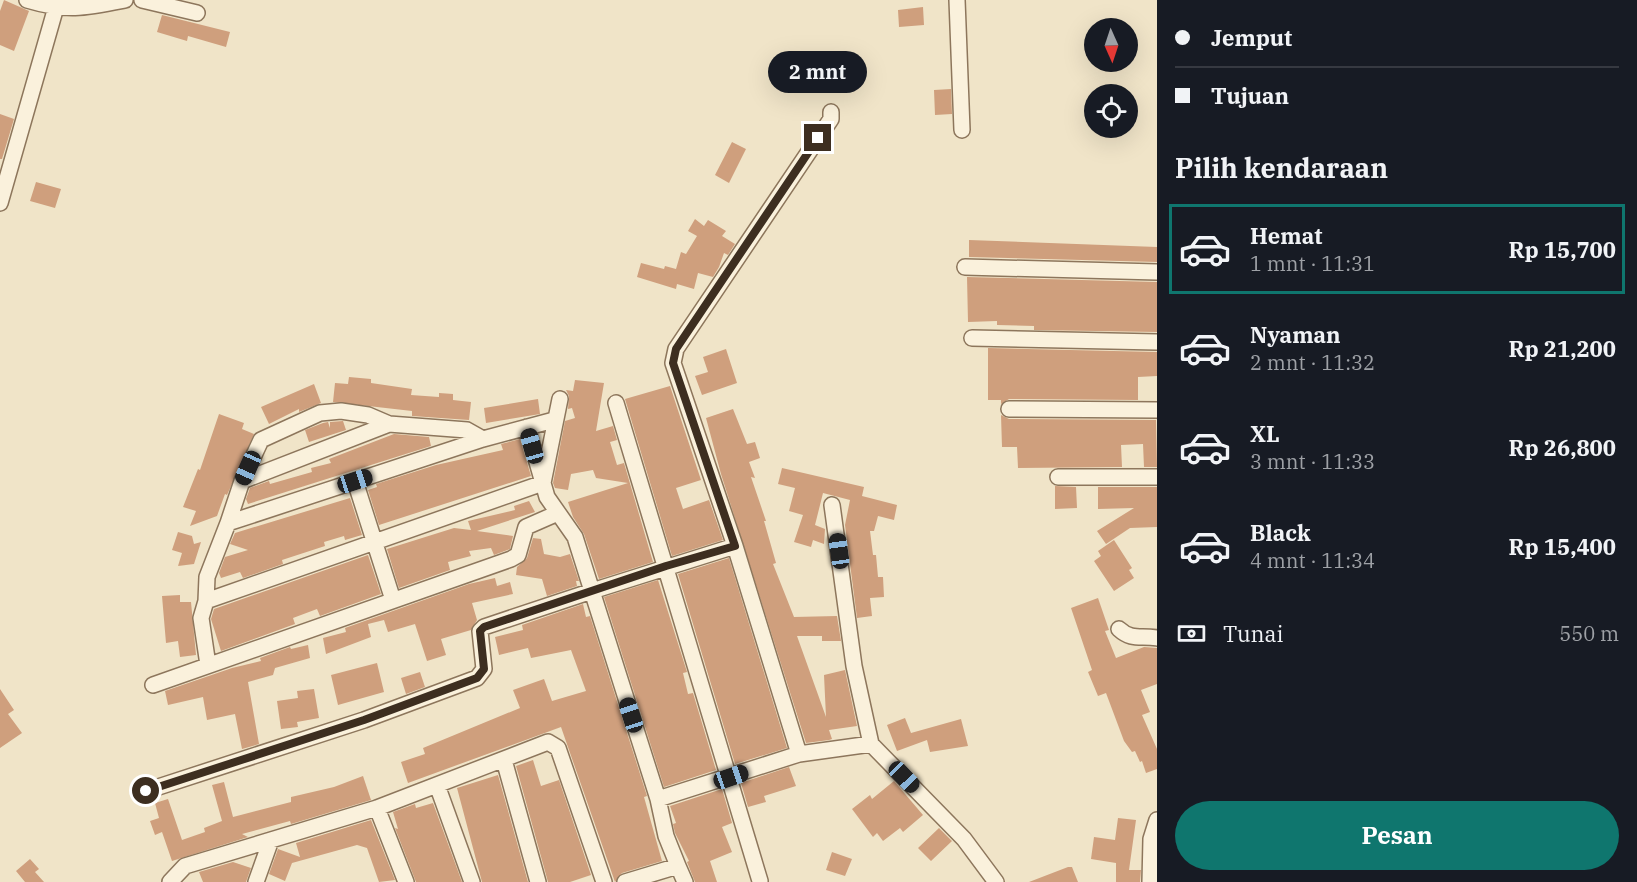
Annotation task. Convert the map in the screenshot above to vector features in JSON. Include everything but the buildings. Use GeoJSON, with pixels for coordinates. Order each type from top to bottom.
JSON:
{"type":"FeatureCollection","features":[{"type":"Feature","properties":{"kind":"street"},"geometry":{"type":"LineString","coordinates":[[27,0],[78,8],[125,0]]}},
{"type":"Feature","properties":{"kind":"street"},"geometry":{"type":"LineString","coordinates":[[142,0],[197,14]]}},
{"type":"Feature","properties":{"kind":"street"},"geometry":{"type":"LineString","coordinates":[[957,0],[962,130]]}},
{"type":"Feature","properties":{"kind":"street"},"geometry":{"type":"LineString","coordinates":[[0,203],[6,158],[56,4]]}},
{"type":"Feature","properties":{"kind":"street"},"geometry":{"type":"LineString","coordinates":[[799,754],[735,546],[673,363],[676,349],[831,119],[831,112]]}},
{"type":"Feature","properties":{"kind":"street"},"geometry":{"type":"LineString","coordinates":[[965,267],[1157,272]]}},
{"type":"Feature","properties":{"kind":"street"},"geometry":{"type":"LineString","coordinates":[[972,338],[1157,342]]}},
{"type":"Feature","properties":{"kind":"street"},"geometry":{"type":"LineString","coordinates":[[543,483],[560,399]]}},
{"type":"Feature","properties":{"kind":"street"},"geometry":{"type":"LineString","coordinates":[[616,403],[731,777],[760,881]]}},
{"type":"Feature","properties":{"kind":"street"},"geometry":{"type":"LineString","coordinates":[[1009,410],[1157,410]]}},
{"type":"Feature","properties":{"kind":"street"},"geometry":{"type":"LineString","coordinates":[[208,665],[201,618],[207,601],[207,577],[242,481],[261,440],[320,413],[341,411],[368,415],[389,424],[467,430],[483,439]]}},
{"type":"Feature","properties":{"kind":"street"},"geometry":{"type":"LineString","coordinates":[[228,523],[483,439],[554,420]]}},
{"type":"Feature","properties":{"kind":"street"},"geometry":{"type":"LineString","coordinates":[[242,481],[389,424]]}},
{"type":"Feature","properties":{"kind":"street"},"geometry":{"type":"LineString","coordinates":[[527,427],[547,497],[575,537],[658,799],[666,836],[685,882]]}},
{"type":"Feature","properties":{"kind":"street"},"geometry":{"type":"LineString","coordinates":[[1058,477],[1157,477]]}},
{"type":"Feature","properties":{"kind":"street"},"geometry":{"type":"LineString","coordinates":[[355,481],[393,600]]}},
{"type":"Feature","properties":{"kind":"street"},"geometry":{"type":"LineString","coordinates":[[207,601],[543,483]]}},
{"type":"Feature","properties":{"kind":"street"},"geometry":{"type":"LineString","coordinates":[[832,505],[854,666],[871,744],[964,839],[996,882]]}},
{"type":"Feature","properties":{"kind":"street"},"geometry":{"type":"LineString","coordinates":[[153,685],[512,560],[518,555],[525,527],[558,513]]}},
{"type":"Feature","properties":{"kind":"street"},"geometry":{"type":"LineString","coordinates":[[146,791],[364,720],[477,678],[484,669],[480,631],[484,627],[666,566],[735,546]]}},
{"type":"Feature","properties":{"kind":"street"},"geometry":{"type":"LineString","coordinates":[[1119,629],[1126,636],[1137,639],[1157,638]]}},
{"type":"Feature","properties":{"kind":"street"},"geometry":{"type":"LineString","coordinates":[[170,882],[185,866],[377,808],[548,742],[558,748],[604,882]]}},
{"type":"Feature","properties":{"kind":"street"},"geometry":{"type":"LineString","coordinates":[[658,799],[799,754],[871,744]]}},
{"type":"Feature","properties":{"kind":"street"},"geometry":{"type":"LineString","coordinates":[[504,760],[538,882]]}},
{"type":"Feature","properties":{"kind":"street"},"geometry":{"type":"LineString","coordinates":[[437,785],[472,882]]}},
{"type":"Feature","properties":{"kind":"street"},"geometry":{"type":"LineString","coordinates":[[377,808],[406,882]]}},
{"type":"Feature","properties":{"kind":"street"},"geometry":{"type":"LineString","coordinates":[[1150,882],[1151,839],[1157,820]]}},
{"type":"Feature","properties":{"kind":"street"},"geometry":{"type":"LineString","coordinates":[[256,882],[271,840]]}},
{"type":"Feature","properties":{"kind":"street"},"geometry":{"type":"LineString","coordinates":[[625,882],[678,866]]}},
{"type":"Feature","properties":{"kind":"route"},"geometry":{"type":"LineString","coordinates":[[146,791],[364,720],[477,678],[484,669],[480,631],[484,627],[666,566],[735,546],[673,363],[676,349],[818,138]]}}]}
